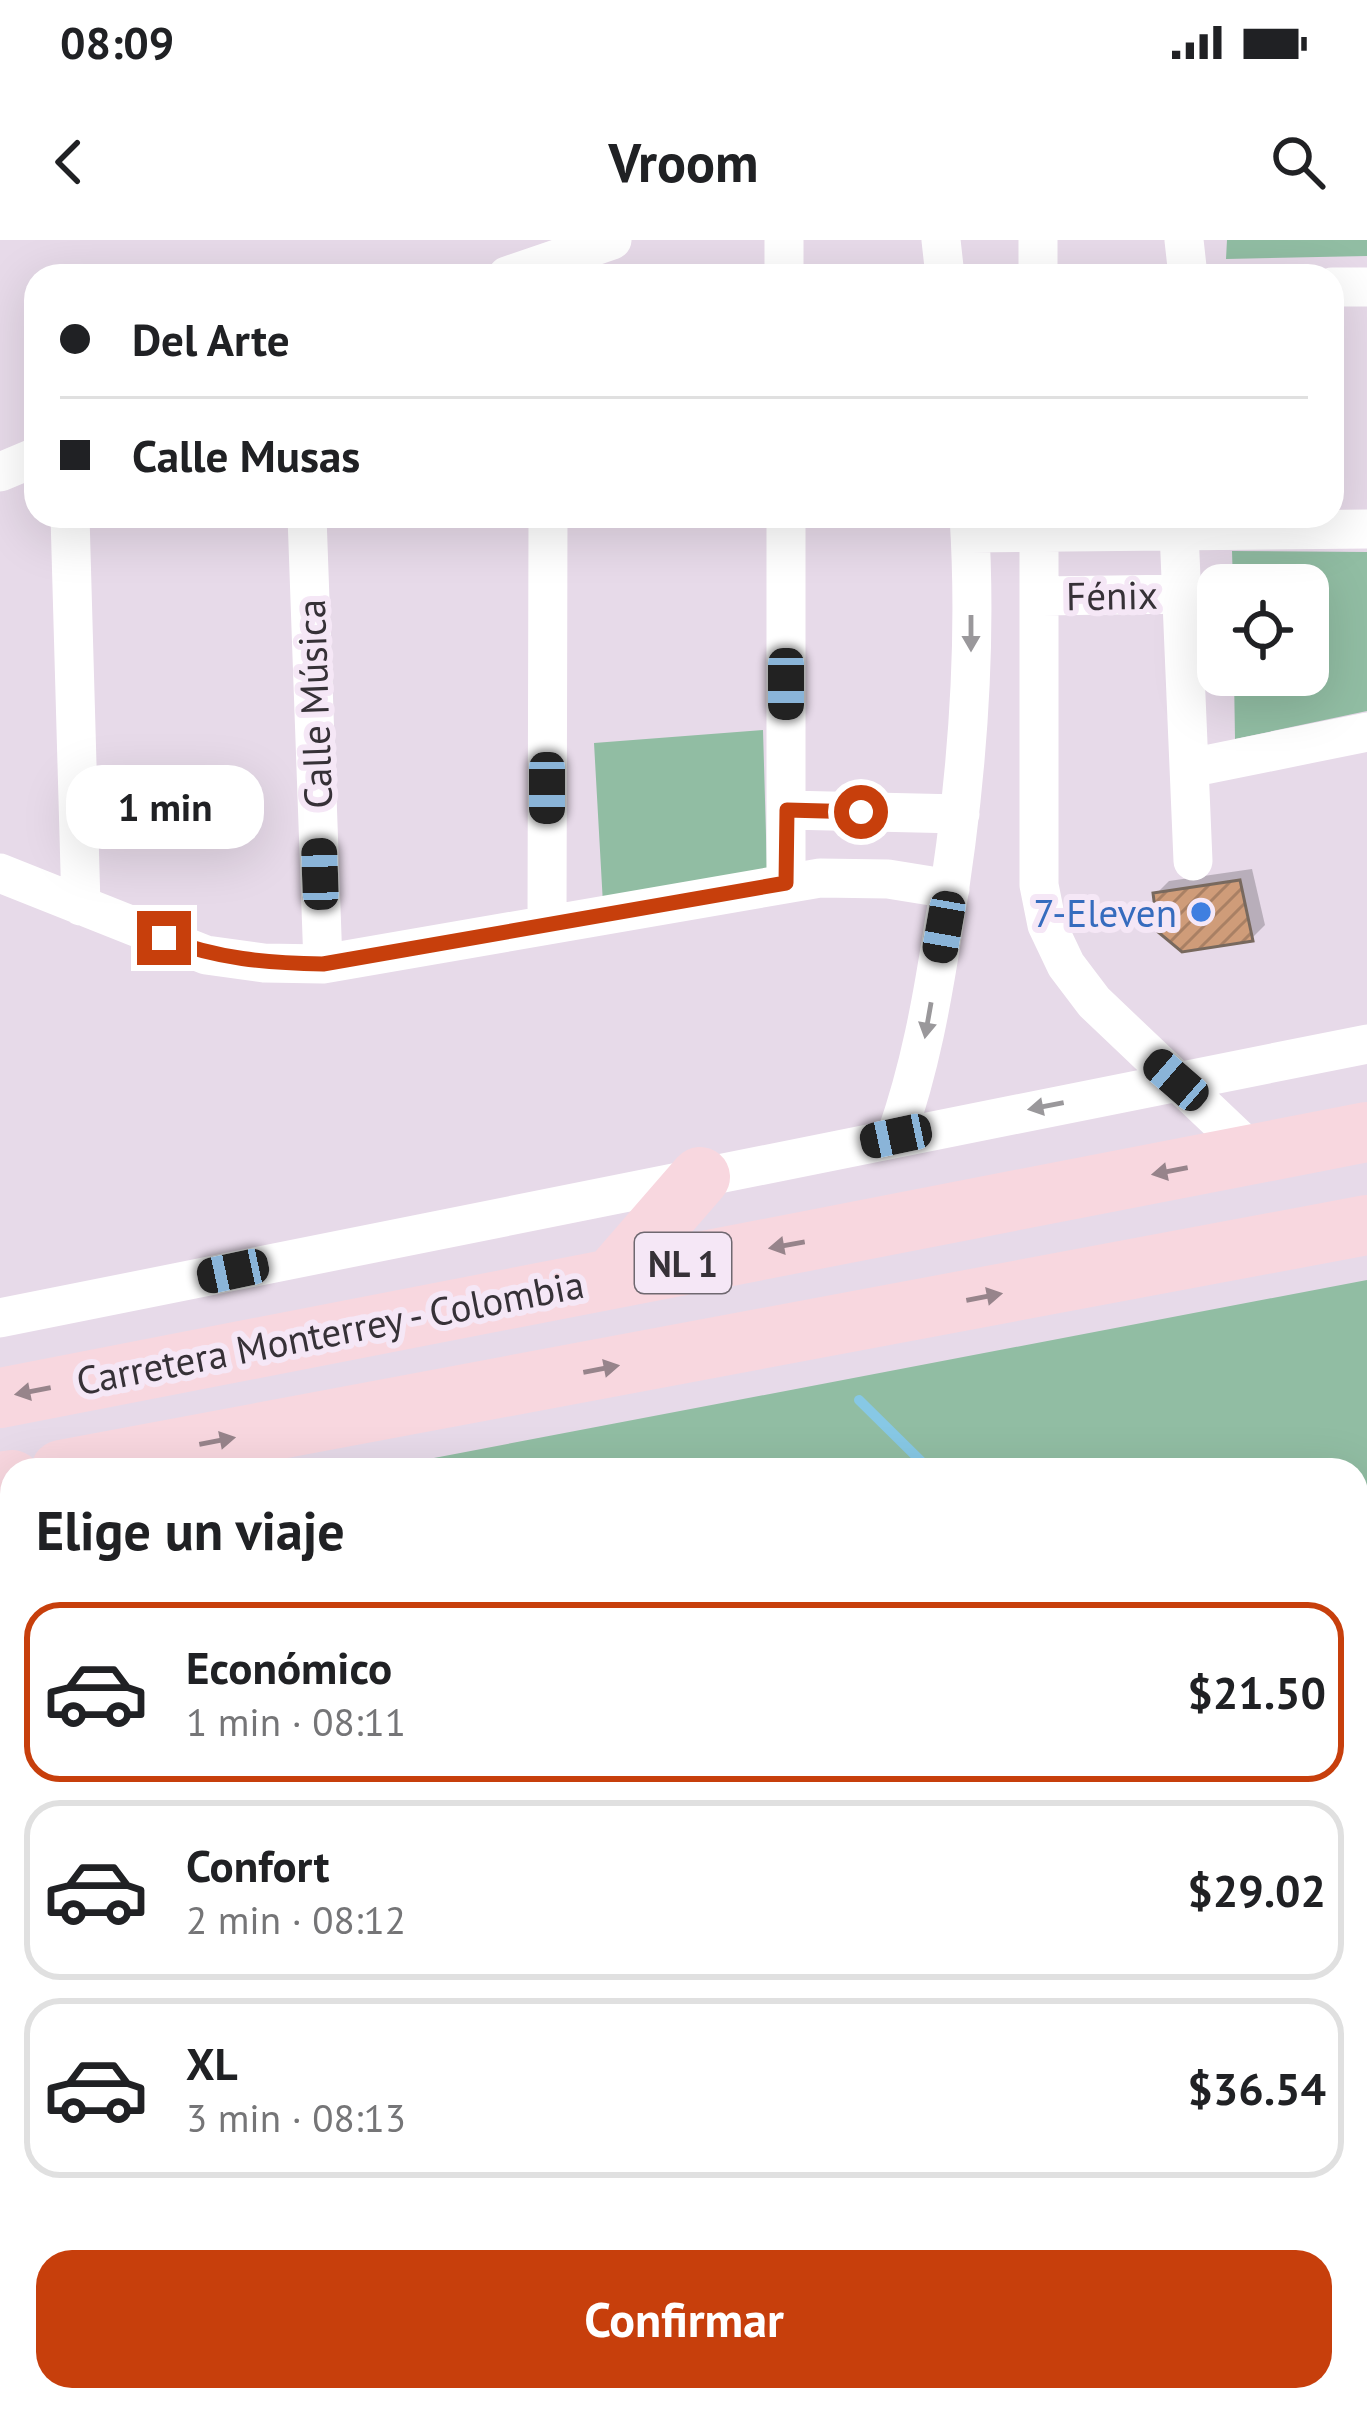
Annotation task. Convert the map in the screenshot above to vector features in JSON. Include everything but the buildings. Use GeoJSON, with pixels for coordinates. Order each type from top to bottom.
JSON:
{"type":"FeatureCollection","features":[{"type":"Feature","properties":{"kind":"main road","name":"Carretera Monterrey - Colombia"},"geometry":{"type":"LineString","coordinates":[[0,1397],[1367,1132]]}},
{"type":"Feature","properties":{"kind":"main road"},"geometry":{"type":"LineString","coordinates":[[614,1276],[700,1177]]}},
{"type":"Feature","properties":{"kind":"main road","name":"NL 1"},"geometry":{"type":"LineString","coordinates":[[125,1458],[1367,1225]]}},
{"type":"Feature","properties":{"kind":"street"},"geometry":{"type":"LineString","coordinates":[[559,264],[612,240]]}},
{"type":"Feature","properties":{"kind":"street"},"geometry":{"type":"LineString","coordinates":[[70,528],[81,906]]}},
{"type":"Feature","properties":{"kind":"street","name":"Calle Música"},"geometry":{"type":"LineString","coordinates":[[307,528],[323,964]]}},
{"type":"Feature","properties":{"kind":"street"},"geometry":{"type":"LineString","coordinates":[[547,923],[548,528]]}},
{"type":"Feature","properties":{"kind":"street"},"geometry":{"type":"LineString","coordinates":[[785,528],[786,883]]}},
{"type":"Feature","properties":{"kind":"street"},"geometry":{"type":"LineString","coordinates":[[896,1136],[924,1045],[960,814],[972,648],[969,528]]}},
{"type":"Feature","properties":{"kind":"street"},"geometry":{"type":"LineString","coordinates":[[1039,528],[1040,885],[1047,925],[1066,965],[1094,1002],[1254,1154]]}},
{"type":"Feature","properties":{"kind":"street"},"geometry":{"type":"LineString","coordinates":[[1119,528],[1367,529]]}},
{"type":"Feature","properties":{"kind":"street"},"geometry":{"type":"LineString","coordinates":[[1179,531],[1193,861]]}},
{"type":"Feature","properties":{"kind":"street","name":"Fénix"},"geometry":{"type":"LineString","coordinates":[[1042,596],[1182,594]]}},
{"type":"Feature","properties":{"kind":"street"},"geometry":{"type":"LineString","coordinates":[[1190,768],[1367,732]]}},
{"type":"Feature","properties":{"kind":"street"},"geometry":{"type":"LineString","coordinates":[[787,810],[960,814]]}},
{"type":"Feature","properties":{"kind":"street"},"geometry":{"type":"LineString","coordinates":[[0,873],[206,955],[264,963],[323,964],[786,883],[854,876],[950,890]]}},
{"type":"Feature","properties":{"kind":"street"},"geometry":{"type":"LineString","coordinates":[[0,1318],[1367,1044]]}},
{"type":"Feature","properties":{"kind":"green space"},"geometry":{"type":"Polygon","coordinates":[[[1227,240],[1367,240],[1367,256],[1226,259],[1227,240]]]}},
{"type":"Feature","properties":{"kind":"green space"},"geometry":{"type":"Polygon","coordinates":[[[1232,551],[1367,552],[1367,711],[1235,739],[1234,696],[1329,696],[1329,564],[1232,564],[1232,551]]]}},
{"type":"Feature","properties":{"kind":"green space"},"geometry":{"type":"Polygon","coordinates":[[[763,730],[767,870],[603,904],[594,743],[763,730]]]}},
{"type":"Feature","properties":{"kind":"green space"},"geometry":{"type":"Polygon","coordinates":[[[1367,1280],[1367,1458],[434,1458],[1367,1280]]]}},
{"type":"Feature","properties":{"kind":"waterway"},"geometry":{"type":"LineString","coordinates":[[859,1400],[918,1458]]}},
{"type":"Feature","properties":{"kind":"place","name":"7-Eleven"},"geometry":{"type":"Point","coordinates":[1201,912]}},
{"type":"Feature","properties":{"kind":"route"},"geometry":{"type":"LineString","coordinates":[[164,938],[206,955],[323,964],[786,883],[787,810],[861,812]]}}]}
